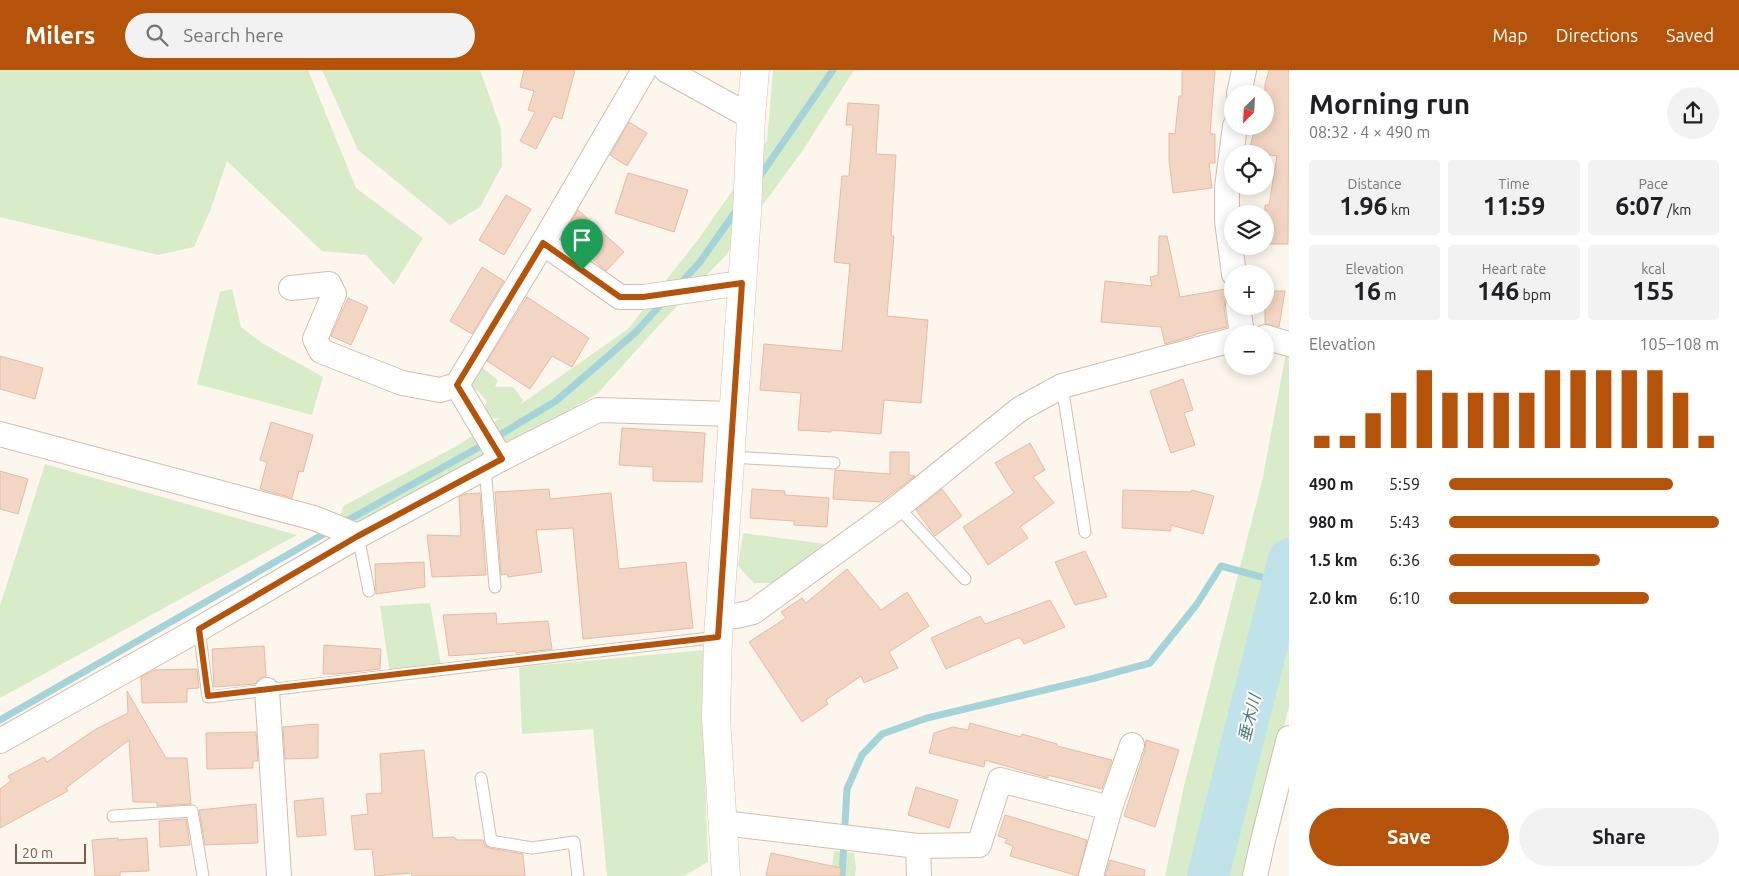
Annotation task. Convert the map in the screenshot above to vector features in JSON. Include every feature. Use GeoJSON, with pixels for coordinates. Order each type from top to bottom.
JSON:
{"type":"FeatureCollection","features":[{"type":"Feature","properties":{"kind":"street"},"geometry":{"type":"LineString","coordinates":[[291,288],[329,284],[334,294],[315,339],[321,351],[402,382],[440,390],[457,385],[644,70]]}},
{"type":"Feature","properties":{"kind":"street"},"geometry":{"type":"LineString","coordinates":[[666,70],[751,117]]}},
{"type":"Feature","properties":{"kind":"street"},"geometry":{"type":"LineString","coordinates":[[726,876],[716,718],[719,627],[755,70]]}},
{"type":"Feature","properties":{"kind":"street"},"geometry":{"type":"LineString","coordinates":[[1241,85],[1244,70]]}},
{"type":"Feature","properties":{"kind":"street"},"geometry":{"type":"LineString","coordinates":[[1233,265],[1227,222],[1227,187],[1234,135]]}},
{"type":"Feature","properties":{"kind":"street"},"geometry":{"type":"LineString","coordinates":[[543,243],[620,297],[643,297],[742,283]]}},
{"type":"Feature","properties":{"kind":"street"},"geometry":{"type":"LineString","coordinates":[[1274,340],[1289,344]]}},
{"type":"Feature","properties":{"kind":"street"},"geometry":{"type":"LineString","coordinates":[[719,627],[736,616],[753,612],[898,507],[1020,409],[1062,386],[1224,342]]}},
{"type":"Feature","properties":{"kind":"street"},"geometry":{"type":"LineString","coordinates":[[457,385],[482,427],[495,460]]}},
{"type":"Feature","properties":{"kind":"street"},"geometry":{"type":"LineString","coordinates":[[0,741],[199,629],[358,536],[495,460],[598,410],[734,414]]}},
{"type":"Feature","properties":{"kind":"street"},"geometry":{"type":"LineString","coordinates":[[0,434],[314,518],[358,536]]}},
{"type":"Feature","properties":{"kind":"street"},"geometry":{"type":"LineString","coordinates":[[267,690],[279,876]]}},
{"type":"Feature","properties":{"kind":"street"},"geometry":{"type":"LineString","coordinates":[[1255,876],[1289,738]]}},
{"type":"Feature","properties":{"kind":"street"},"geometry":{"type":"LineString","coordinates":[[1091,876],[1110,808],[1132,745]]}},
{"type":"Feature","properties":{"kind":"street"},"geometry":{"type":"LineString","coordinates":[[723,824],[918,846],[979,845],[1000,780],[1110,808]]}},
{"type":"Feature","properties":{"kind":"street"},"geometry":{"type":"LineString","coordinates":[[918,846],[919,876]]}},
{"type":"Feature","properties":{"kind":"lane"},"geometry":{"type":"LineString","coordinates":[[1062,386],[1085,532]]}},
{"type":"Feature","properties":{"kind":"lane"},"geometry":{"type":"LineString","coordinates":[[731,457],[834,463]]}},
{"type":"Feature","properties":{"kind":"lane"},"geometry":{"type":"LineString","coordinates":[[495,460],[496,587]]}},
{"type":"Feature","properties":{"kind":"lane"},"geometry":{"type":"LineString","coordinates":[[898,507],[965,579]]}},
{"type":"Feature","properties":{"kind":"lane"},"geometry":{"type":"LineString","coordinates":[[358,536],[369,591]]}},
{"type":"Feature","properties":{"kind":"lane"},"geometry":{"type":"LineString","coordinates":[[199,629],[208,696],[267,690],[719,627]]}},
{"type":"Feature","properties":{"kind":"lane"},"geometry":{"type":"LineString","coordinates":[[481,778],[491,841],[532,848],[574,842],[578,876]]}},
{"type":"Feature","properties":{"kind":"lane"},"geometry":{"type":"LineString","coordinates":[[113,816],[192,811],[202,876]]}},
{"type":"Feature","properties":{"kind":"green space"},"geometry":{"type":"Polygon","coordinates":[[[0,70],[308,70],[356,188],[423,238],[394,285],[366,255],[322,251],[227,161],[210,211],[194,247],[158,255],[0,217],[0,70]]]}},
{"type":"Feature","properties":{"kind":"green space"},"geometry":{"type":"Polygon","coordinates":[[[322,70],[480,70],[501,129],[502,166],[480,207],[450,225],[358,150],[322,70]]]}},
{"type":"Feature","properties":{"kind":"green space"},"geometry":{"type":"Polygon","coordinates":[[[773,70],[854,70],[803,150],[726,255],[597,394],[399,510],[364,522],[340,519],[343,506],[455,447],[500,418],[489,419],[483,414],[487,401],[477,390],[469,388],[479,361],[485,370],[498,380],[495,387],[513,387],[523,400],[521,404],[628,329],[700,237],[767,141],[773,70]]]}},
{"type":"Feature","properties":{"kind":"green space"},"geometry":{"type":"Polygon","coordinates":[[[232,289],[241,327],[262,343],[323,377],[312,415],[197,384],[220,292],[232,289]]]}},
{"type":"Feature","properties":{"kind":"green space"},"geometry":{"type":"Polygon","coordinates":[[[1289,336],[1289,706],[1249,876],[1165,876],[1184,786],[1263,477],[1289,336]]]}},
{"type":"Feature","properties":{"kind":"green space"},"geometry":{"type":"Polygon","coordinates":[[[45,464],[297,535],[0,698],[0,606],[45,464]]]}},
{"type":"Feature","properties":{"kind":"green space"},"geometry":{"type":"Polygon","coordinates":[[[743,533],[825,544],[774,583],[754,583],[738,566],[743,533]]]}},
{"type":"Feature","properties":{"kind":"green space"},"geometry":{"type":"Polygon","coordinates":[[[430,603],[442,671],[390,675],[380,606],[430,603]]]}},
{"type":"Feature","properties":{"kind":"green space"},"geometry":{"type":"Polygon","coordinates":[[[705,650],[703,715],[708,862],[684,876],[607,876],[593,729],[522,734],[519,667],[705,650]]]}},
{"type":"Feature","properties":{"kind":"green space"},"geometry":{"type":"Polygon","coordinates":[[[834,851],[854,853],[855,876],[831,876],[834,851]]]}},
{"type":"Feature","properties":{"kind":"building"},"geometry":{"type":"Polygon","coordinates":[[[524,70],[575,70],[562,119],[553,116],[536,149],[520,141],[535,112],[528,110],[534,91],[520,87],[524,70]]]}},
{"type":"Feature","properties":{"kind":"building"},"geometry":{"type":"Polygon","coordinates":[[[1182,70],[1215,70],[1210,134],[1215,134],[1215,163],[1209,163],[1212,188],[1173,193],[1169,160],[1169,133],[1175,134],[1179,96],[1182,96],[1182,70]]]}},
{"type":"Feature","properties":{"kind":"building"},"geometry":{"type":"Polygon","coordinates":[[[1269,70],[1289,70],[1288,244],[1274,244],[1274,205],[1269,205],[1271,195],[1274,195],[1274,174],[1277,156],[1274,156],[1274,145],[1251,145],[1253,135],[1274,135],[1274,85],[1265,85],[1269,70]]]}},
{"type":"Feature","properties":{"kind":"building"},"geometry":{"type":"Polygon","coordinates":[[[848,103],[879,105],[876,154],[896,155],[891,236],[894,236],[887,316],[928,320],[921,403],[884,400],[881,434],[831,430],[831,432],[798,430],[801,393],[760,390],[764,344],[842,351],[850,264],[834,262],[842,176],[849,176],[853,125],[846,125],[848,103]]]}},
{"type":"Feature","properties":{"kind":"building"},"geometry":{"type":"Polygon","coordinates":[[[629,122],[647,133],[627,166],[610,155],[629,122]]]}},
{"type":"Feature","properties":{"kind":"building"},"geometry":{"type":"Polygon","coordinates":[[[628,173],[688,190],[674,232],[615,213],[628,173]]]}},
{"type":"Feature","properties":{"kind":"building"},"geometry":{"type":"Polygon","coordinates":[[[506,195],[531,209],[504,255],[479,240],[506,195]]]}},
{"type":"Feature","properties":{"kind":"building"},"geometry":{"type":"Polygon","coordinates":[[[578,210],[624,252],[606,271],[581,249],[579,251],[562,238],[578,210]]]}},
{"type":"Feature","properties":{"kind":"building"},"geometry":{"type":"Polygon","coordinates":[[[1159,236],[1167,236],[1180,297],[1224,289],[1224,315],[1227,325],[1224,325],[1224,328],[1165,344],[1161,327],[1101,322],[1105,281],[1152,286],[1150,277],[1158,275],[1159,236]]]}},
{"type":"Feature","properties":{"kind":"building"},"geometry":{"type":"Polygon","coordinates":[[[482,267],[504,281],[472,334],[450,321],[482,267]]]}},
{"type":"Feature","properties":{"kind":"building"},"geometry":{"type":"Polygon","coordinates":[[[1274,291],[1285,291],[1279,327],[1265,324],[1265,315],[1274,315],[1274,291]]]}},
{"type":"Feature","properties":{"kind":"building"},"geometry":{"type":"Polygon","coordinates":[[[527,297],[589,338],[572,367],[552,356],[530,389],[487,361],[527,297]]]}},
{"type":"Feature","properties":{"kind":"building"},"geometry":{"type":"Polygon","coordinates":[[[348,298],[368,307],[351,345],[331,336],[348,298]]]}},
{"type":"Feature","properties":{"kind":"building"},"geometry":{"type":"Polygon","coordinates":[[[0,356],[43,368],[35,399],[0,389],[0,356]]]}},
{"type":"Feature","properties":{"kind":"building"},"geometry":{"type":"Polygon","coordinates":[[[1183,379],[1193,410],[1184,413],[1195,445],[1171,453],[1150,391],[1183,379]]]}},
{"type":"Feature","properties":{"kind":"building"},"geometry":{"type":"Polygon","coordinates":[[[271,422],[313,435],[303,472],[299,471],[292,498],[260,489],[267,462],[260,460],[271,422]]]}},
{"type":"Feature","properties":{"kind":"building"},"geometry":{"type":"Polygon","coordinates":[[[622,428],[705,433],[702,482],[653,481],[653,467],[619,465],[622,428]]]}},
{"type":"Feature","properties":{"kind":"building"},"geometry":{"type":"Polygon","coordinates":[[[1030,443],[1045,470],[1033,477],[1054,503],[1020,527],[1028,538],[988,565],[963,527],[1014,493],[995,463],[1030,443]]]}},
{"type":"Feature","properties":{"kind":"building"},"geometry":{"type":"Polygon","coordinates":[[[890,452],[909,452],[909,475],[915,476],[881,502],[833,499],[835,470],[890,474],[890,452]]]}},
{"type":"Feature","properties":{"kind":"building"},"geometry":{"type":"Polygon","coordinates":[[[0,471],[28,479],[18,514],[0,509],[0,471]]]}},
{"type":"Feature","properties":{"kind":"building"},"geometry":{"type":"Polygon","coordinates":[[[549,489],[550,499],[611,493],[619,569],[686,562],[693,628],[583,639],[573,528],[536,530],[542,572],[508,577],[507,574],[501,575],[495,492],[549,489]]]}},
{"type":"Feature","properties":{"kind":"building"},"geometry":{"type":"Polygon","coordinates":[[[752,489],[785,491],[785,495],[829,498],[827,527],[794,525],[794,521],[750,518],[752,489]]]}},
{"type":"Feature","properties":{"kind":"building"},"geometry":{"type":"Polygon","coordinates":[[[942,489],[962,516],[935,536],[916,510],[942,489]]]}},
{"type":"Feature","properties":{"kind":"building"},"geometry":{"type":"Polygon","coordinates":[[[1123,490],[1191,492],[1192,490],[1214,496],[1203,534],[1171,525],[1171,531],[1122,528],[1123,490]]]}},
{"type":"Feature","properties":{"kind":"building"},"geometry":{"type":"Polygon","coordinates":[[[480,493],[486,575],[432,577],[427,535],[461,536],[459,497],[464,494],[480,493]]]}},
{"type":"Feature","properties":{"kind":"building"},"geometry":{"type":"Polygon","coordinates":[[[1085,551],[1107,597],[1075,605],[1055,562],[1085,551]]]}},
{"type":"Feature","properties":{"kind":"building"},"geometry":{"type":"Polygon","coordinates":[[[424,562],[425,587],[376,594],[375,564],[424,562]]]}},
{"type":"Feature","properties":{"kind":"building"},"geometry":{"type":"Polygon","coordinates":[[[847,569],[881,610],[907,592],[929,626],[889,652],[898,668],[864,683],[861,676],[826,700],[828,704],[802,722],[749,642],[786,618],[781,612],[802,598],[806,603],[847,569]]]}},
{"type":"Feature","properties":{"kind":"building"},"geometry":{"type":"Polygon","coordinates":[[[1050,600],[1065,627],[1024,644],[1020,637],[946,669],[931,638],[980,616],[985,624],[1050,600]]]}},
{"type":"Feature","properties":{"kind":"building"},"geometry":{"type":"Polygon","coordinates":[[[496,613],[497,624],[548,621],[552,649],[521,653],[516,653],[516,651],[449,656],[443,615],[496,613]]]}},
{"type":"Feature","properties":{"kind":"building"},"geometry":{"type":"Polygon","coordinates":[[[324,645],[381,649],[380,669],[323,674],[324,645]]]}},
{"type":"Feature","properties":{"kind":"building"},"geometry":{"type":"Polygon","coordinates":[[[264,646],[266,676],[260,678],[255,684],[214,687],[212,649],[264,646]]]}},
{"type":"Feature","properties":{"kind":"building"},"geometry":{"type":"Polygon","coordinates":[[[197,669],[199,688],[187,689],[187,702],[142,703],[141,677],[154,670],[197,669]]]}},
{"type":"Feature","properties":{"kind":"building"},"geometry":{"type":"Polygon","coordinates":[[[127,691],[166,758],[187,758],[191,804],[157,806],[157,802],[133,802],[129,740],[66,788],[68,791],[0,828],[0,789],[11,781],[8,776],[44,757],[47,762],[96,729],[128,713],[127,691]]]}},
{"type":"Feature","properties":{"kind":"building"},"geometry":{"type":"Polygon","coordinates":[[[970,723],[1021,737],[1022,734],[1057,744],[1057,746],[1112,760],[1102,789],[1048,775],[1048,778],[985,760],[984,767],[929,753],[934,733],[953,727],[968,730],[970,723]]]}},
{"type":"Feature","properties":{"kind":"building"},"geometry":{"type":"Polygon","coordinates":[[[318,724],[318,758],[285,759],[283,727],[318,724]]]}},
{"type":"Feature","properties":{"kind":"building"},"geometry":{"type":"Polygon","coordinates":[[[256,732],[258,761],[253,761],[253,768],[207,769],[206,733],[256,732]]]}},
{"type":"Feature","properties":{"kind":"building"},"geometry":{"type":"Polygon","coordinates":[[[1146,740],[1179,750],[1155,827],[1124,816],[1145,750],[1146,740]]]}},
{"type":"Feature","properties":{"kind":"building"},"geometry":{"type":"Polygon","coordinates":[[[424,750],[433,838],[454,837],[457,840],[483,840],[485,846],[489,848],[523,854],[525,876],[412,876],[411,873],[375,876],[372,849],[355,850],[351,816],[368,814],[366,794],[382,793],[380,754],[424,750]]]}},
{"type":"Feature","properties":{"kind":"building"},"geometry":{"type":"Polygon","coordinates":[[[916,787],[958,800],[949,828],[908,815],[916,787]]]}},
{"type":"Feature","properties":{"kind":"building"},"geometry":{"type":"Polygon","coordinates":[[[323,798],[326,835],[297,837],[294,801],[323,798]]]}},
{"type":"Feature","properties":{"kind":"building"},"geometry":{"type":"Polygon","coordinates":[[[256,804],[258,843],[205,845],[199,810],[256,804]]]}},
{"type":"Feature","properties":{"kind":"building"},"geometry":{"type":"Polygon","coordinates":[[[1005,815],[1087,840],[1078,876],[1010,856],[1013,846],[1005,843],[1007,839],[998,836],[1005,815]]]}},
{"type":"Feature","properties":{"kind":"building"},"geometry":{"type":"Polygon","coordinates":[[[186,819],[190,845],[160,847],[159,821],[186,819]]]}},
{"type":"Feature","properties":{"kind":"building"},"geometry":{"type":"Polygon","coordinates":[[[118,838],[118,840],[147,838],[149,871],[120,872],[120,876],[95,876],[92,840],[118,838]]]}},
{"type":"Feature","properties":{"kind":"building"},"geometry":{"type":"Polygon","coordinates":[[[771,853],[841,868],[840,876],[766,876],[771,853]]]}},
{"type":"Feature","properties":{"kind":"building"},"geometry":{"type":"Polygon","coordinates":[[[1110,860],[1145,870],[1144,876],[1105,876],[1110,860]]]}},
{"type":"Feature","properties":{"kind":"waterway"},"geometry":{"type":"LineString","coordinates":[[758,179],[833,70]]}},
{"type":"Feature","properties":{"kind":"waterway"},"geometry":{"type":"LineString","coordinates":[[679,285],[700,262],[738,208]]}},
{"type":"Feature","properties":{"kind":"waterway"},"geometry":{"type":"LineString","coordinates":[[341,524],[483,445],[556,401],[636,332],[665,300]]}},
{"type":"Feature","properties":{"kind":"waterway"},"geometry":{"type":"LineString","coordinates":[[0,720],[329,531]]}},
{"type":"Feature","properties":{"kind":"waterway","name":"垂木川"},"geometry":{"type":"LineString","coordinates":[[1208,876],[1289,559]]}},
{"type":"Feature","properties":{"kind":"waterway"},"geometry":{"type":"LineString","coordinates":[[842,876],[847,789],[862,755],[882,734],[927,718],[1150,663],[1197,604],[1221,566],[1283,583]]}},
{"type":"Feature","properties":{"kind":"route"},"geometry":{"type":"LineString","coordinates":[[543,243],[582,270],[620,297],[643,297],[742,283],[718,637],[208,696],[199,629],[358,536],[502,459],[457,385],[543,243]]}}]}
